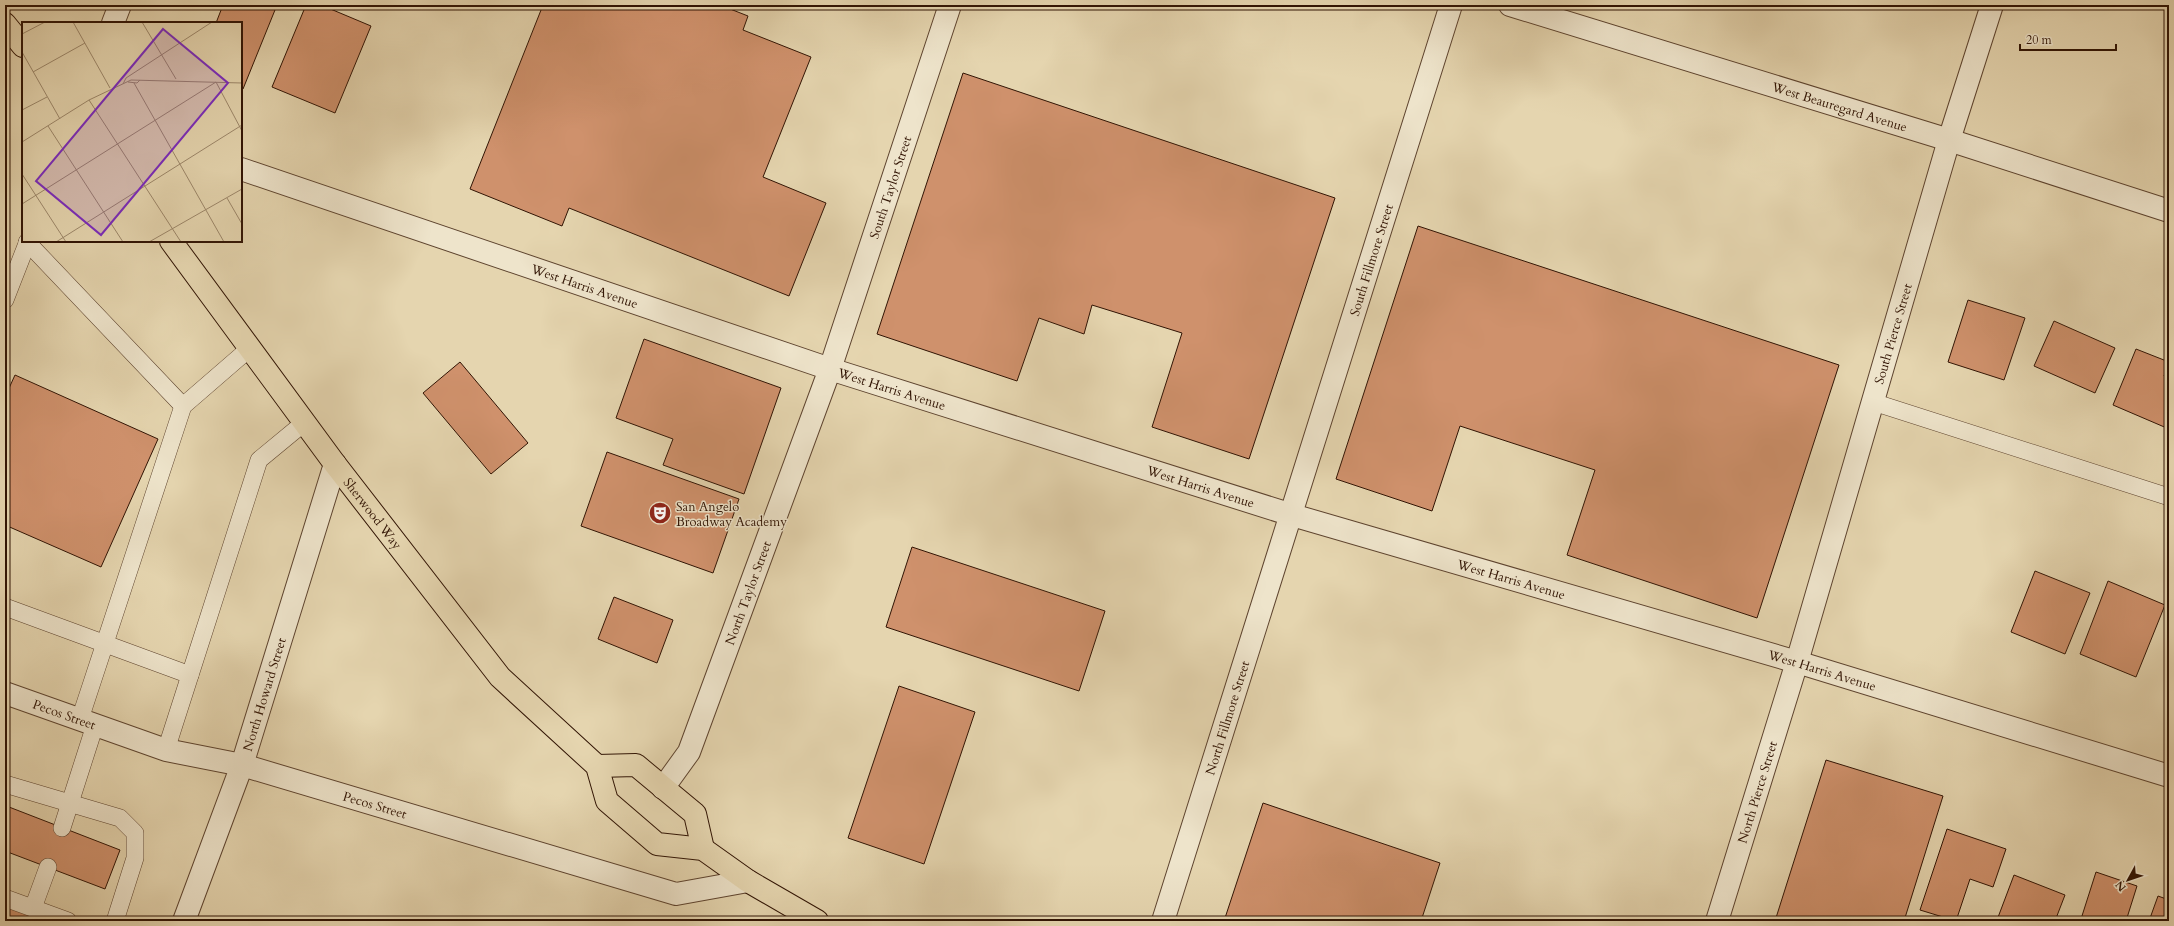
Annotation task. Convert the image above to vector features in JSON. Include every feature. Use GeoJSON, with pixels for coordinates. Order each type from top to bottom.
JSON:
{"type":"FeatureCollection","features":[{"type":"Feature","properties":{"kind":"main road"},"geometry":{"type":"LineString","coordinates":[[5,24],[22,45]]}},
{"type":"Feature","properties":{"kind":"main road","name":"Sherwood Way"},"geometry":{"type":"LineString","coordinates":[[172,242],[336,464],[500,677],[597,766]]}},
{"type":"Feature","properties":{"kind":"main road"},"geometry":{"type":"LineString","coordinates":[[703,849],[695,814],[636,765],[597,766],[607,801],[657,844],[703,849],[748,882],[816,921]]}},
{"type":"Feature","properties":{"kind":"street"},"geometry":{"type":"LineString","coordinates":[[113,22],[120,5]]}},
{"type":"Feature","properties":{"kind":"street","name":"South Taylor Street"},"geometry":{"type":"LineString","coordinates":[[830,369],[950,5]]}},
{"type":"Feature","properties":{"kind":"street","name":"South Fillmore Street"},"geometry":{"type":"LineString","coordinates":[[1292,515],[1451,5]]}},
{"type":"Feature","properties":{"kind":"street","name":"West Beauregard Avenue"},"geometry":{"type":"LineString","coordinates":[[1510,5],[1949,140],[2169,211]]}},
{"type":"Feature","properties":{"kind":"street","name":"South Pierce Street"},"geometry":{"type":"LineString","coordinates":[[1797,662],[1949,140],[1992,5]]}},
{"type":"Feature","properties":{"kind":"street","name":"West Harris Avenue"},"geometry":{"type":"LineString","coordinates":[[242,169],[830,369],[1292,515],[1797,662],[2169,776]]}},
{"type":"Feature","properties":{"kind":"street","name":"North Taylor Street"},"geometry":{"type":"LineString","coordinates":[[663,788],[689,752],[830,369]]}},
{"type":"Feature","properties":{"kind":"street","name":"North Howard Street"},"geometry":{"type":"LineString","coordinates":[[184,921],[242,765],[336,464]]}},
{"type":"Feature","properties":{"kind":"street","name":"North Fillmore Street"},"geometry":{"type":"LineString","coordinates":[[1163,921],[1292,515]]}},
{"type":"Feature","properties":{"kind":"street","name":"North Pierce Street"},"geometry":{"type":"LineString","coordinates":[[1717,921],[1797,662]]}},
{"type":"Feature","properties":{"kind":"street","name":"Pecos Street"},"geometry":{"type":"LineString","coordinates":[[5,693],[166,750],[242,765],[676,894],[748,882]]}},
{"type":"Feature","properties":{"kind":"lane"},"geometry":{"type":"LineString","coordinates":[[5,300],[28,242],[183,406]]}},
{"type":"Feature","properties":{"kind":"lane"},"geometry":{"type":"LineString","coordinates":[[62,828],[71,804],[106,645],[183,406],[250,348]]}},
{"type":"Feature","properties":{"kind":"lane"},"geometry":{"type":"LineString","coordinates":[[1873,402],[2169,497]]}},
{"type":"Feature","properties":{"kind":"lane"},"geometry":{"type":"LineString","coordinates":[[166,750],[259,460],[305,422]]}},
{"type":"Feature","properties":{"kind":"lane"},"geometry":{"type":"LineString","coordinates":[[5,607],[190,675]]}},
{"type":"Feature","properties":{"kind":"lane"},"geometry":{"type":"LineString","coordinates":[[5,784],[120,818],[135,832],[136,858],[115,921]]}},
{"type":"Feature","properties":{"kind":"lane"},"geometry":{"type":"LineString","coordinates":[[33,908],[48,868]]}},
{"type":"Feature","properties":{"kind":"lane"},"geometry":{"type":"LineString","coordinates":[[5,898],[65,920]]}},
{"type":"Feature","properties":{"kind":"building"},"geometry":{"type":"Polygon","coordinates":[[[223,5],[277,5],[243,89],[242,22],[216,22],[223,5]]]}},
{"type":"Feature","properties":{"kind":"building"},"geometry":{"type":"Polygon","coordinates":[[[306,5],[321,5],[371,26],[335,113],[272,87],[306,5]]]}},
{"type":"Feature","properties":{"kind":"building"},"geometry":{"type":"Polygon","coordinates":[[[543,5],[720,5],[748,16],[743,30],[811,57],[763,177],[826,203],[789,296],[569,208],[562,226],[470,189],[543,5]]]}},
{"type":"Feature","properties":{"kind":"building"},"geometry":{"type":"Polygon","coordinates":[[[963,73],[1335,198],[1249,459],[1152,427],[1182,333],[1092,305],[1084,334],[1039,318],[1017,381],[877,334],[963,73]]]}},
{"type":"Feature","properties":{"kind":"building"},"geometry":{"type":"Polygon","coordinates":[[[1418,226],[1839,365],[1757,618],[1567,555],[1595,470],[1460,426],[1432,511],[1336,479],[1418,226]]]}},
{"type":"Feature","properties":{"kind":"building"},"geometry":{"type":"Polygon","coordinates":[[[1968,300],[2025,318],[2004,380],[1948,362],[1968,300]]]}},
{"type":"Feature","properties":{"kind":"building"},"geometry":{"type":"Polygon","coordinates":[[[2054,321],[2115,348],[2095,393],[2034,366],[2054,321]]]}},
{"type":"Feature","properties":{"kind":"building"},"geometry":{"type":"Polygon","coordinates":[[[644,339],[781,388],[744,494],[663,465],[673,439],[616,418],[644,339]]]}},
{"type":"Feature","properties":{"kind":"building"},"geometry":{"type":"Polygon","coordinates":[[[2136,349],[2169,362],[2164,376],[2169,378],[2169,429],[2113,405],[2136,349]]]}},
{"type":"Feature","properties":{"kind":"building"},"geometry":{"type":"Polygon","coordinates":[[[460,362],[528,443],[491,474],[423,393],[460,362]]]}},
{"type":"Feature","properties":{"kind":"building"},"geometry":{"type":"Polygon","coordinates":[[[15,375],[158,439],[101,567],[5,525],[5,397],[15,375]]]}},
{"type":"Feature","properties":{"kind":"building","name":"San Angelo Broadway Academy"},"geometry":{"type":"Polygon","coordinates":[[[607,452],[739,499],[713,573],[581,526],[607,452]]]}},
{"type":"Feature","properties":{"kind":"building"},"geometry":{"type":"Polygon","coordinates":[[[912,547],[1105,611],[1079,691],[886,627],[912,547]]]}},
{"type":"Feature","properties":{"kind":"building"},"geometry":{"type":"Polygon","coordinates":[[[2035,571],[2090,593],[2065,654],[2011,632],[2035,571]]]}},
{"type":"Feature","properties":{"kind":"building"},"geometry":{"type":"Polygon","coordinates":[[[2108,581],[2165,605],[2136,677],[2080,654],[2108,581]]]}},
{"type":"Feature","properties":{"kind":"building"},"geometry":{"type":"Polygon","coordinates":[[[614,597],[673,620],[657,663],[598,639],[614,597]]]}},
{"type":"Feature","properties":{"kind":"building"},"geometry":{"type":"Polygon","coordinates":[[[899,686],[975,712],[924,864],[848,838],[899,686]]]}},
{"type":"Feature","properties":{"kind":"building"},"geometry":{"type":"Polygon","coordinates":[[[1826,760],[1943,796],[1904,921],[1775,921],[1826,760]]]}},
{"type":"Feature","properties":{"kind":"building"},"geometry":{"type":"Polygon","coordinates":[[[1263,803],[1440,863],[1421,921],[1224,921],[1263,803]]]}},
{"type":"Feature","properties":{"kind":"building"},"geometry":{"type":"Polygon","coordinates":[[[9,807],[120,850],[105,889],[5,851],[5,818],[9,807]]]}},
{"type":"Feature","properties":{"kind":"building"},"geometry":{"type":"Polygon","coordinates":[[[1947,829],[2006,849],[1993,887],[1970,879],[1956,921],[1920,910],[1947,829]]]}},
{"type":"Feature","properties":{"kind":"building"},"geometry":{"type":"Polygon","coordinates":[[[2096,872],[2137,886],[2126,921],[2088,921],[2081,919],[2096,872]]]}},
{"type":"Feature","properties":{"kind":"building"},"geometry":{"type":"Polygon","coordinates":[[[2014,875],[2065,895],[2055,921],[1997,920],[2014,875]]]}},
{"type":"Feature","properties":{"kind":"building"},"geometry":{"type":"Polygon","coordinates":[[[2158,896],[2169,900],[2169,921],[2149,921],[2158,896]]]}},
{"type":"Feature","properties":{"kind":"building"},"geometry":{"type":"Polygon","coordinates":[[[5,906],[47,921],[5,921],[5,906]]]}},
{"type":"Feature","properties":{"kind":"place","name":"San Angelo Broadway Academy"},"geometry":{"type":"Point","coordinates":[660,513]}}]}
